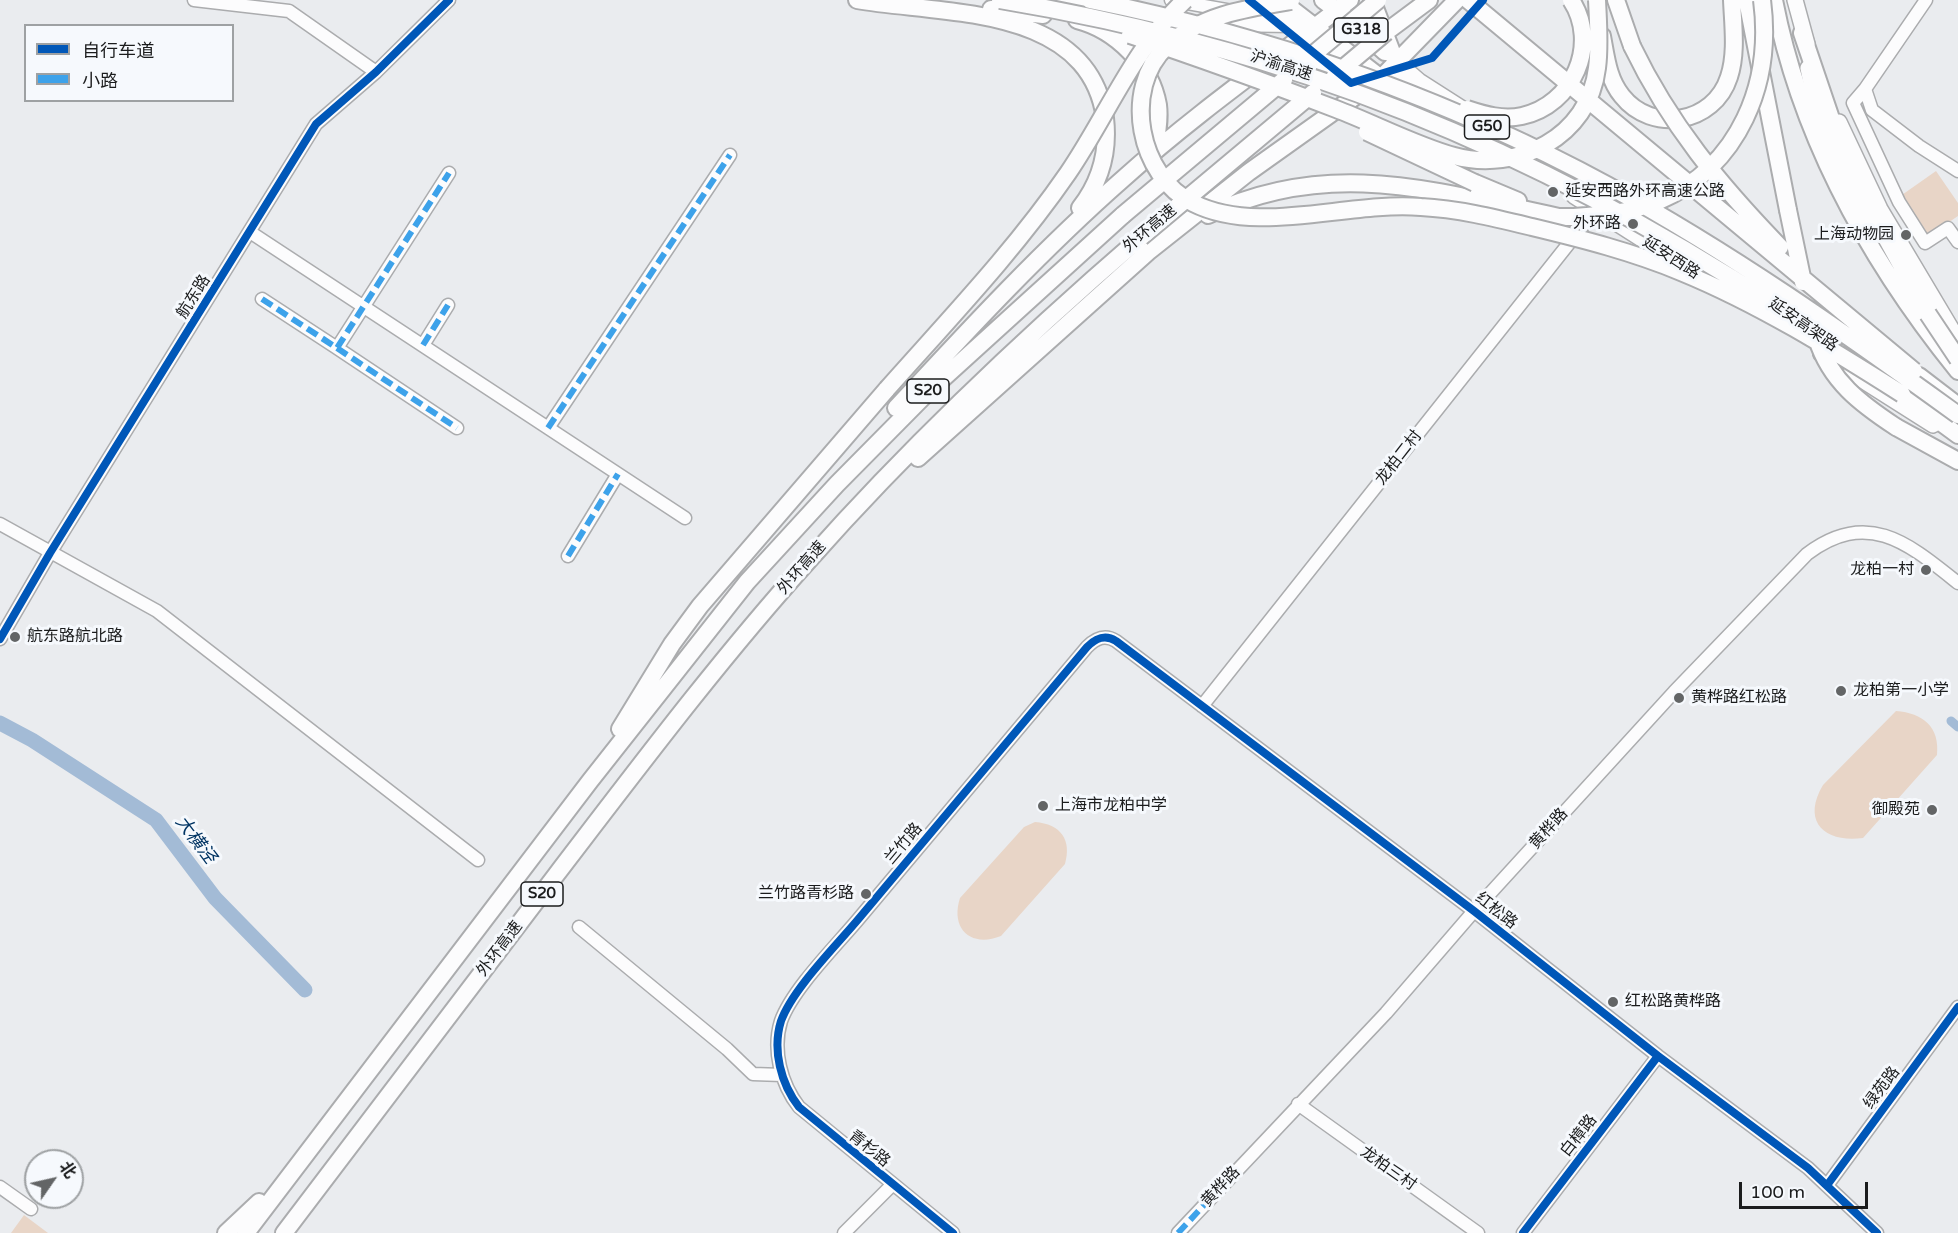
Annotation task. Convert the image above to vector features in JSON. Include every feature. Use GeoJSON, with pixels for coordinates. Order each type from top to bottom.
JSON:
{"type":"FeatureCollection","features":[{"type":"Feature","properties":{"kind":"highway"},"geometry":{"type":"LineString","coordinates":[[747,582],[831,480],[1070,222],[1090,195],[1101,174],[1106,131],[1102,104],[1092,79],[1061,45],[1025,26],[1001,20],[857,0]]}},
{"type":"Feature","properties":{"kind":"highway"},"geometry":{"type":"LineString","coordinates":[[925,0],[1070,18],[1106,31],[1140,63],[1152,83],[1159,121],[1154,152]]}},
{"type":"Feature","properties":{"kind":"highway","name":"沪渝高速"},"geometry":{"type":"LineString","coordinates":[[1000,0],[1049,4],[1243,54],[1382,101],[1648,217]]}},
{"type":"Feature","properties":{"kind":"highway","name":"沪渝高速"},"geometry":{"type":"LineString","coordinates":[[1090,0],[1184,21],[1315,60],[1467,118],[1556,159],[1648,217]]}},
{"type":"Feature","properties":{"kind":"highway"},"geometry":{"type":"LineString","coordinates":[[590,781],[645,687],[700,606],[1036,218],[1070,171],[1142,52],[1166,17],[1185,0]]}},
{"type":"Feature","properties":{"kind":"highway"},"geometry":{"type":"LineString","coordinates":[[1230,0],[1294,0]]}},
{"type":"Feature","properties":{"kind":"highway"},"geometry":{"type":"LineString","coordinates":[[1259,0],[1298,27]]}},
{"type":"Feature","properties":{"kind":"highway","name":"G318"},"geometry":{"type":"LineString","coordinates":[[1280,0],[1298,27],[1375,82],[1457,0]]}},
{"type":"Feature","properties":{"kind":"highway"},"geometry":{"type":"LineString","coordinates":[[1294,0],[1241,9],[1213,18],[1166,47],[1155,61],[1148,77],[1140,110],[1145,143],[1153,165],[1170,186],[1188,201],[1209,211],[1235,218],[1266,218],[1361,206],[1419,206],[1479,214],[1569,236],[1680,272],[1734,296],[1835,352],[1902,394]]}},
{"type":"Feature","properties":{"kind":"highway","name":"G318"},"geometry":{"type":"LineString","coordinates":[[1294,0],[1305,8],[1298,27]]}},
{"type":"Feature","properties":{"kind":"highway","name":"G318"},"geometry":{"type":"LineString","coordinates":[[1323,0],[1343,5],[1397,62]]}},
{"type":"Feature","properties":{"kind":"highway"},"geometry":{"type":"LineString","coordinates":[[1372,0],[1408,94]]}},
{"type":"Feature","properties":{"kind":"highway","name":"外环高速"},"geometry":{"type":"LineString","coordinates":[[246,1233],[590,781],[747,582],[837,484],[928,392],[1124,215],[1378,0]]}},
{"type":"Feature","properties":{"kind":"highway","name":"外环高速"},"geometry":{"type":"LineString","coordinates":[[284,1233],[620,791],[807,561],[885,476],[970,391],[1053,313],[1424,0]]}},
{"type":"Feature","properties":{"kind":"highway"},"geometry":{"type":"LineString","coordinates":[[1386,32],[1429,0]]}},
{"type":"Feature","properties":{"kind":"highway"},"geometry":{"type":"LineString","coordinates":[[1468,0],[1919,376]]}},
{"type":"Feature","properties":{"kind":"highway"},"geometry":{"type":"LineString","coordinates":[[1315,60],[1485,115],[1504,118],[1522,116],[1541,109],[1559,97],[1581,63],[1583,38],[1578,10],[1571,0]]}},
{"type":"Feature","properties":{"kind":"highway"},"geometry":{"type":"LineString","coordinates":[[1049,4],[1233,70],[1452,156],[1494,162],[1518,158],[1543,148],[1566,130],[1581,112],[1597,69],[1597,0]]}},
{"type":"Feature","properties":{"kind":"highway"},"geometry":{"type":"LineString","coordinates":[[1597,0],[1608,67],[1613,83],[1635,108],[1652,117],[1672,121],[1705,110],[1720,96],[1729,79],[1734,40],[1732,0]]}},
{"type":"Feature","properties":{"kind":"highway"},"geometry":{"type":"LineString","coordinates":[[1616,0],[1647,78],[1670,117],[1701,159],[1749,214],[1812,280],[1958,411]]}},
{"type":"Feature","properties":{"kind":"highway"},"geometry":{"type":"LineString","coordinates":[[1747,0],[1788,210],[1814,330],[1822,355],[1833,375],[1851,394],[1896,427],[1958,461]]}},
{"type":"Feature","properties":{"kind":"highway"},"geometry":{"type":"LineString","coordinates":[[1148,252],[1201,219],[1230,205],[1288,188],[1345,182],[1414,187],[1559,217],[1616,212],[1658,201],[1693,181],[1721,155],[1745,119],[1760,80],[1764,58],[1762,0]]}},
{"type":"Feature","properties":{"kind":"highway"},"geometry":{"type":"LineString","coordinates":[[1774,0],[1807,111],[1823,154],[1850,212],[1880,266],[1911,312],[1958,371]]}},
{"type":"Feature","properties":{"kind":"highway"},"geometry":{"type":"LineString","coordinates":[[1023,274],[1098,201],[1298,27],[1343,5]]}},
{"type":"Feature","properties":{"kind":"highway"},"geometry":{"type":"LineString","coordinates":[[1802,33],[1840,145],[1870,212],[1928,314],[1958,359]]}},
{"type":"Feature","properties":{"kind":"highway"},"geometry":{"type":"LineString","coordinates":[[1233,70],[1475,183],[1527,205],[1574,216]]}},
{"type":"Feature","properties":{"kind":"highway"},"geometry":{"type":"LineString","coordinates":[[807,561],[1007,376],[1148,252],[1249,172],[1375,82]]}},
{"type":"Feature","properties":{"kind":"highway","name":"延安高架路"},"geometry":{"type":"LineString","coordinates":[[1648,217],[1958,435]]}},
{"type":"Feature","properties":{"kind":"highway","name":"延安高架路"},"geometry":{"type":"LineString","coordinates":[[1648,217],[1794,298],[1958,411]]}},
{"type":"Feature","properties":{"kind":"highway"},"geometry":{"type":"LineString","coordinates":[[226,1233],[299,1158],[395,1037]]}},
{"type":"Feature","properties":{"kind":"highway"},"geometry":{"type":"LineString","coordinates":[[295,1233],[328,1181],[419,1055]]}},
{"type":"Feature","properties":{"kind":"main road"},"geometry":{"type":"LineString","coordinates":[[1794,0],[1812,91],[1851,192],[1940,337],[1958,359]]}},
{"type":"Feature","properties":{"kind":"main road"},"geometry":{"type":"LineString","coordinates":[[1802,33],[1831,105],[1880,209],[1958,340]]}},
{"type":"Feature","properties":{"kind":"main road","name":"延安西路"},"geometry":{"type":"LineString","coordinates":[[1397,62],[1419,81],[1565,173],[1958,411]]}},
{"type":"Feature","properties":{"kind":"main road","name":"延安西路"},"geometry":{"type":"LineString","coordinates":[[1375,82],[1408,94],[1596,210],[1958,441]]}},
{"type":"Feature","properties":{"kind":"main road"},"geometry":{"type":"LineString","coordinates":[[1375,82],[1453,122]]}},
{"type":"Feature","properties":{"kind":"street"},"geometry":{"type":"LineString","coordinates":[[194,0],[289,11],[375,72]]}},
{"type":"Feature","properties":{"kind":"street","name":"航东路"},"geometry":{"type":"LineString","coordinates":[[0,639],[50,553],[316,124],[375,72],[449,0]]}},
{"type":"Feature","properties":{"kind":"street"},"geometry":{"type":"LineString","coordinates":[[1171,0],[1298,27]]}},
{"type":"Feature","properties":{"kind":"street"},"geometry":{"type":"LineString","coordinates":[[1926,0],[1853,103],[1899,202],[1925,243],[1948,228],[1958,242]]}},
{"type":"Feature","properties":{"kind":"street"},"geometry":{"type":"LineString","coordinates":[[1049,4],[1184,23],[1298,27]]}},
{"type":"Feature","properties":{"kind":"street"},"geometry":{"type":"LineString","coordinates":[[1865,89],[1872,110],[1919,147],[1953,167],[1958,178]]}},
{"type":"Feature","properties":{"kind":"street"},"geometry":{"type":"LineString","coordinates":[[548,428],[730,155]]}},
{"type":"Feature","properties":{"kind":"street"},"geometry":{"type":"LineString","coordinates":[[337,348],[450,173]]}},
{"type":"Feature","properties":{"kind":"street","name":"龙柏二村"},"geometry":{"type":"LineString","coordinates":[[1202,706],[1596,210]]}},
{"type":"Feature","properties":{"kind":"street"},"geometry":{"type":"LineString","coordinates":[[250,232],[685,518]]}},
{"type":"Feature","properties":{"kind":"street"},"geometry":{"type":"LineString","coordinates":[[262,299],[457,428]]}},
{"type":"Feature","properties":{"kind":"street"},"geometry":{"type":"LineString","coordinates":[[423,345],[448,305]]}},
{"type":"Feature","properties":{"kind":"street"},"geometry":{"type":"LineString","coordinates":[[568,556],[618,474]]}},
{"type":"Feature","properties":{"kind":"street"},"geometry":{"type":"LineString","coordinates":[[0,525],[157,611],[478,860]]}},
{"type":"Feature","properties":{"kind":"street","name":"黄桦路"},"geometry":{"type":"LineString","coordinates":[[1178,1233],[1386,1013],[1474,911],[1674,692],[1817,546],[1845,535],[1863,533],[1893,537],[1907,544],[1958,583]]}},
{"type":"Feature","properties":{"kind":"street","name":"红松路"},"geometry":{"type":"LineString","coordinates":[[1087,647],[1098,639],[1112,639],[1474,911],[1658,1056],[1828,1184],[1877,1233]]}},
{"type":"Feature","properties":{"kind":"street","name":"兰竹路"},"geometry":{"type":"LineString","coordinates":[[782,1075],[778,1035],[782,1019],[793,998],[1087,647]]}},
{"type":"Feature","properties":{"kind":"street"},"geometry":{"type":"LineString","coordinates":[[579,927],[753,1074],[782,1075]]}},
{"type":"Feature","properties":{"kind":"street","name":"绿苑路"},"geometry":{"type":"LineString","coordinates":[[1828,1184],[1958,1007]]}},
{"type":"Feature","properties":{"kind":"street","name":"白樟路"},"geometry":{"type":"LineString","coordinates":[[1523,1233],[1658,1056]]}},
{"type":"Feature","properties":{"kind":"street","name":"青杉路"},"geometry":{"type":"LineString","coordinates":[[782,1075],[789,1093],[805,1114],[953,1233]]}},
{"type":"Feature","properties":{"kind":"street","name":"龙柏三村"},"geometry":{"type":"LineString","coordinates":[[1298,1104],[1478,1233]]}},
{"type":"Feature","properties":{"kind":"street"},"geometry":{"type":"LineString","coordinates":[[844,1233],[892,1185]]}},
{"type":"Feature","properties":{"kind":"street"},"geometry":{"type":"LineString","coordinates":[[0,1187],[24,1204]]}},
{"type":"Feature","properties":{"kind":"shaded area"},"geometry":{"type":"Polygon","coordinates":[[[1936,171],[1958,203],[1958,216],[1927,237],[1899,197],[1936,171]]]}},
{"type":"Feature","properties":{"kind":"shaded area"},"geometry":{"type":"Polygon","coordinates":[[[1896,711],[1922,718],[1928,723],[1936,737],[1937,755],[1863,838],[1849,839],[1828,833],[1820,827],[1815,810],[1823,785],[1896,711]]]}},
{"type":"Feature","properties":{"kind":"shaded area"},"geometry":{"type":"Polygon","coordinates":[[[1035,822],[1052,826],[1062,835],[1067,848],[1065,864],[1001,936],[990,939],[972,937],[961,927],[958,919],[960,898],[1024,827],[1035,822]]]}},
{"type":"Feature","properties":{"kind":"shaded area"},"geometry":{"type":"Polygon","coordinates":[[[24,1215],[48,1233],[11,1233],[24,1215]]]}},
{"type":"Feature","properties":{"kind":"waterway"},"geometry":{"type":"LineString","coordinates":[[1951,721],[1958,727]]}},
{"type":"Feature","properties":{"kind":"waterway","name":"大横泾"},"geometry":{"type":"LineString","coordinates":[[0,723],[32,740],[156,820],[215,898],[305,990]]}},
{"type":"Feature","properties":{"kind":"marked path"},"geometry":{"type":"LineString","coordinates":[[548,428],[730,155]]}},
{"type":"Feature","properties":{"kind":"marked path"},"geometry":{"type":"LineString","coordinates":[[262,299],[337,348],[449,173]]}},
{"type":"Feature","properties":{"kind":"marked path"},"geometry":{"type":"LineString","coordinates":[[423,345],[448,305]]}},
{"type":"Feature","properties":{"kind":"marked path"},"geometry":{"type":"LineString","coordinates":[[337,348],[457,428]]}},
{"type":"Feature","properties":{"kind":"marked path"},"geometry":{"type":"LineString","coordinates":[[568,556],[618,474]]}},
{"type":"Feature","properties":{"kind":"marked path"},"geometry":{"type":"LineString","coordinates":[[1178,1233],[1220,1188]]}},
{"type":"Feature","properties":{"kind":"cycle path"},"geometry":{"type":"LineString","coordinates":[[0,639],[50,553],[316,124],[376,72],[449,0]]}},
{"type":"Feature","properties":{"kind":"cycle path"},"geometry":{"type":"LineString","coordinates":[[1249,0],[1351,83],[1432,58],[1483,0]]}},
{"type":"Feature","properties":{"kind":"cycle path"},"geometry":{"type":"LineString","coordinates":[[953,1233],[799,1107],[783,1077],[778,1055],[778,1032],[787,1008],[817,967],[1087,647],[1097,639],[1104,637],[1116,641],[1474,911],[1658,1056],[1808,1168],[1877,1233]]}},
{"type":"Feature","properties":{"kind":"cycle path"},"geometry":{"type":"LineString","coordinates":[[1828,1184],[1958,1007]]}},
{"type":"Feature","properties":{"kind":"cycle path"},"geometry":{"type":"LineString","coordinates":[[1523,1233],[1658,1056]]}},
{"type":"Feature","properties":{"kind":"place","name":"延安西路外环高速公路"},"geometry":{"type":"Point","coordinates":[1553,192]}},
{"type":"Feature","properties":{"kind":"place","name":"外环路"},"geometry":{"type":"Point","coordinates":[1633,224]}},
{"type":"Feature","properties":{"kind":"place","name":"上海动物园"},"geometry":{"type":"Point","coordinates":[1906,235]}},
{"type":"Feature","properties":{"kind":"place","name":"龙柏一村"},"geometry":{"type":"Point","coordinates":[1926,570]}},
{"type":"Feature","properties":{"kind":"place","name":"航东路航北路"},"geometry":{"type":"Point","coordinates":[15,637]}},
{"type":"Feature","properties":{"kind":"place","name":"龙柏第一小学"},"geometry":{"type":"Point","coordinates":[1841,691]}},
{"type":"Feature","properties":{"kind":"place","name":"黄桦路红松路"},"geometry":{"type":"Point","coordinates":[1679,698]}},
{"type":"Feature","properties":{"kind":"place","name":"上海市龙柏中学"},"geometry":{"type":"Point","coordinates":[1043,806]}},
{"type":"Feature","properties":{"kind":"place","name":"御殿苑"},"geometry":{"type":"Point","coordinates":[1932,810]}},
{"type":"Feature","properties":{"kind":"place","name":"兰竹路青杉路"},"geometry":{"type":"Point","coordinates":[866,894]}},
{"type":"Feature","properties":{"kind":"place","name":"红松路黄桦路"},"geometry":{"type":"Point","coordinates":[1613,1002]}}]}
